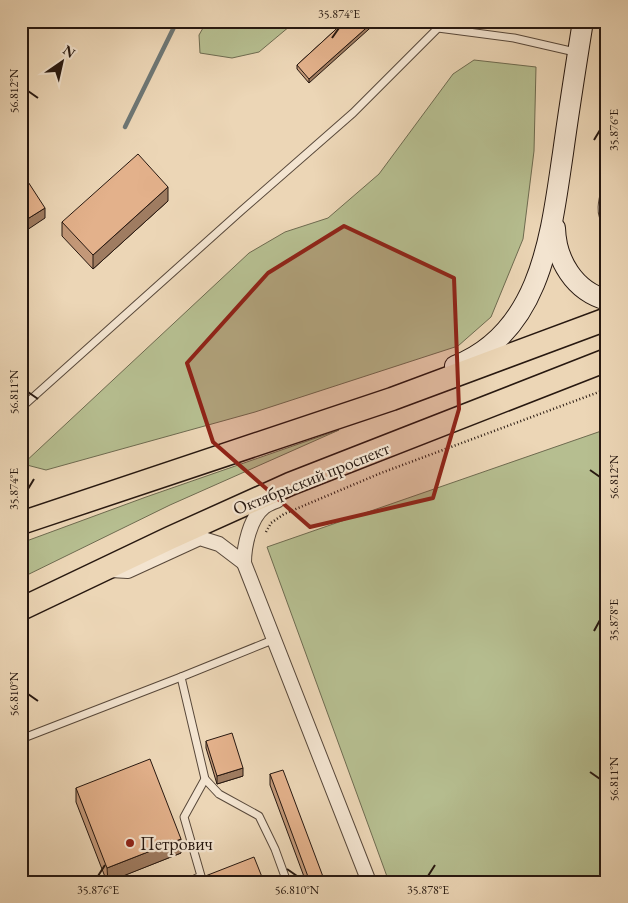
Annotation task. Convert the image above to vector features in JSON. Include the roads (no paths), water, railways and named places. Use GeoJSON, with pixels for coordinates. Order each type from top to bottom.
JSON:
{"type":"FeatureCollection","features":[{"type":"Feature","properties":{"kind":"main road"},"geometry":{"type":"LineString","coordinates":[[392,399],[421,379],[476,357],[510,327],[527,302],[539,274],[555,208],[583,21]]}},
{"type":"Feature","properties":{"kind":"main road"},"geometry":{"type":"LineString","coordinates":[[555,208],[557,246],[566,269],[583,288],[607,300]]}},
{"type":"Feature","properties":{"kind":"main road"},"geometry":{"type":"LineString","coordinates":[[21,523],[392,399],[607,319]]}},
{"type":"Feature","properties":{"kind":"main road","name":"Октябрьский проспект"},"geometry":{"type":"LineString","coordinates":[[21,609],[282,488],[607,360]]}},
{"type":"Feature","properties":{"kind":"street"},"geometry":{"type":"LineString","coordinates":[[344,464],[330,479],[263,508],[256,518],[247,540],[244,551],[244,563],[275,638],[369,882]]}},
{"type":"Feature","properties":{"kind":"street"},"geometry":{"type":"LineString","coordinates":[[102,570],[128,571],[200,538],[219,544],[244,563]]}},
{"type":"Feature","properties":{"kind":"lane"},"geometry":{"type":"LineString","coordinates":[[21,408],[241,210],[353,113],[445,21]]}},
{"type":"Feature","properties":{"kind":"lane"},"geometry":{"type":"LineString","coordinates":[[438,28],[514,38],[578,52]]}},
{"type":"Feature","properties":{"kind":"lane"},"geometry":{"type":"LineString","coordinates":[[607,182],[602,210],[604,219],[607,222]]}},
{"type":"Feature","properties":{"kind":"lane"},"geometry":{"type":"LineString","coordinates":[[21,739],[181,677],[275,638]]}},
{"type":"Feature","properties":{"kind":"lane"},"geometry":{"type":"LineString","coordinates":[[181,677],[205,779],[219,794],[259,816],[275,848],[287,882]]}},
{"type":"Feature","properties":{"kind":"lane"},"geometry":{"type":"LineString","coordinates":[[188,882],[201,876],[184,817],[205,779]]}},
{"type":"Feature","properties":{"kind":"waterway"},"geometry":{"type":"LineString","coordinates":[[125,127],[177,21]]}},
{"type":"Feature","properties":{"kind":"place","name":"Петрович"},"geometry":{"type":"Point","coordinates":[130,843]}}]}
